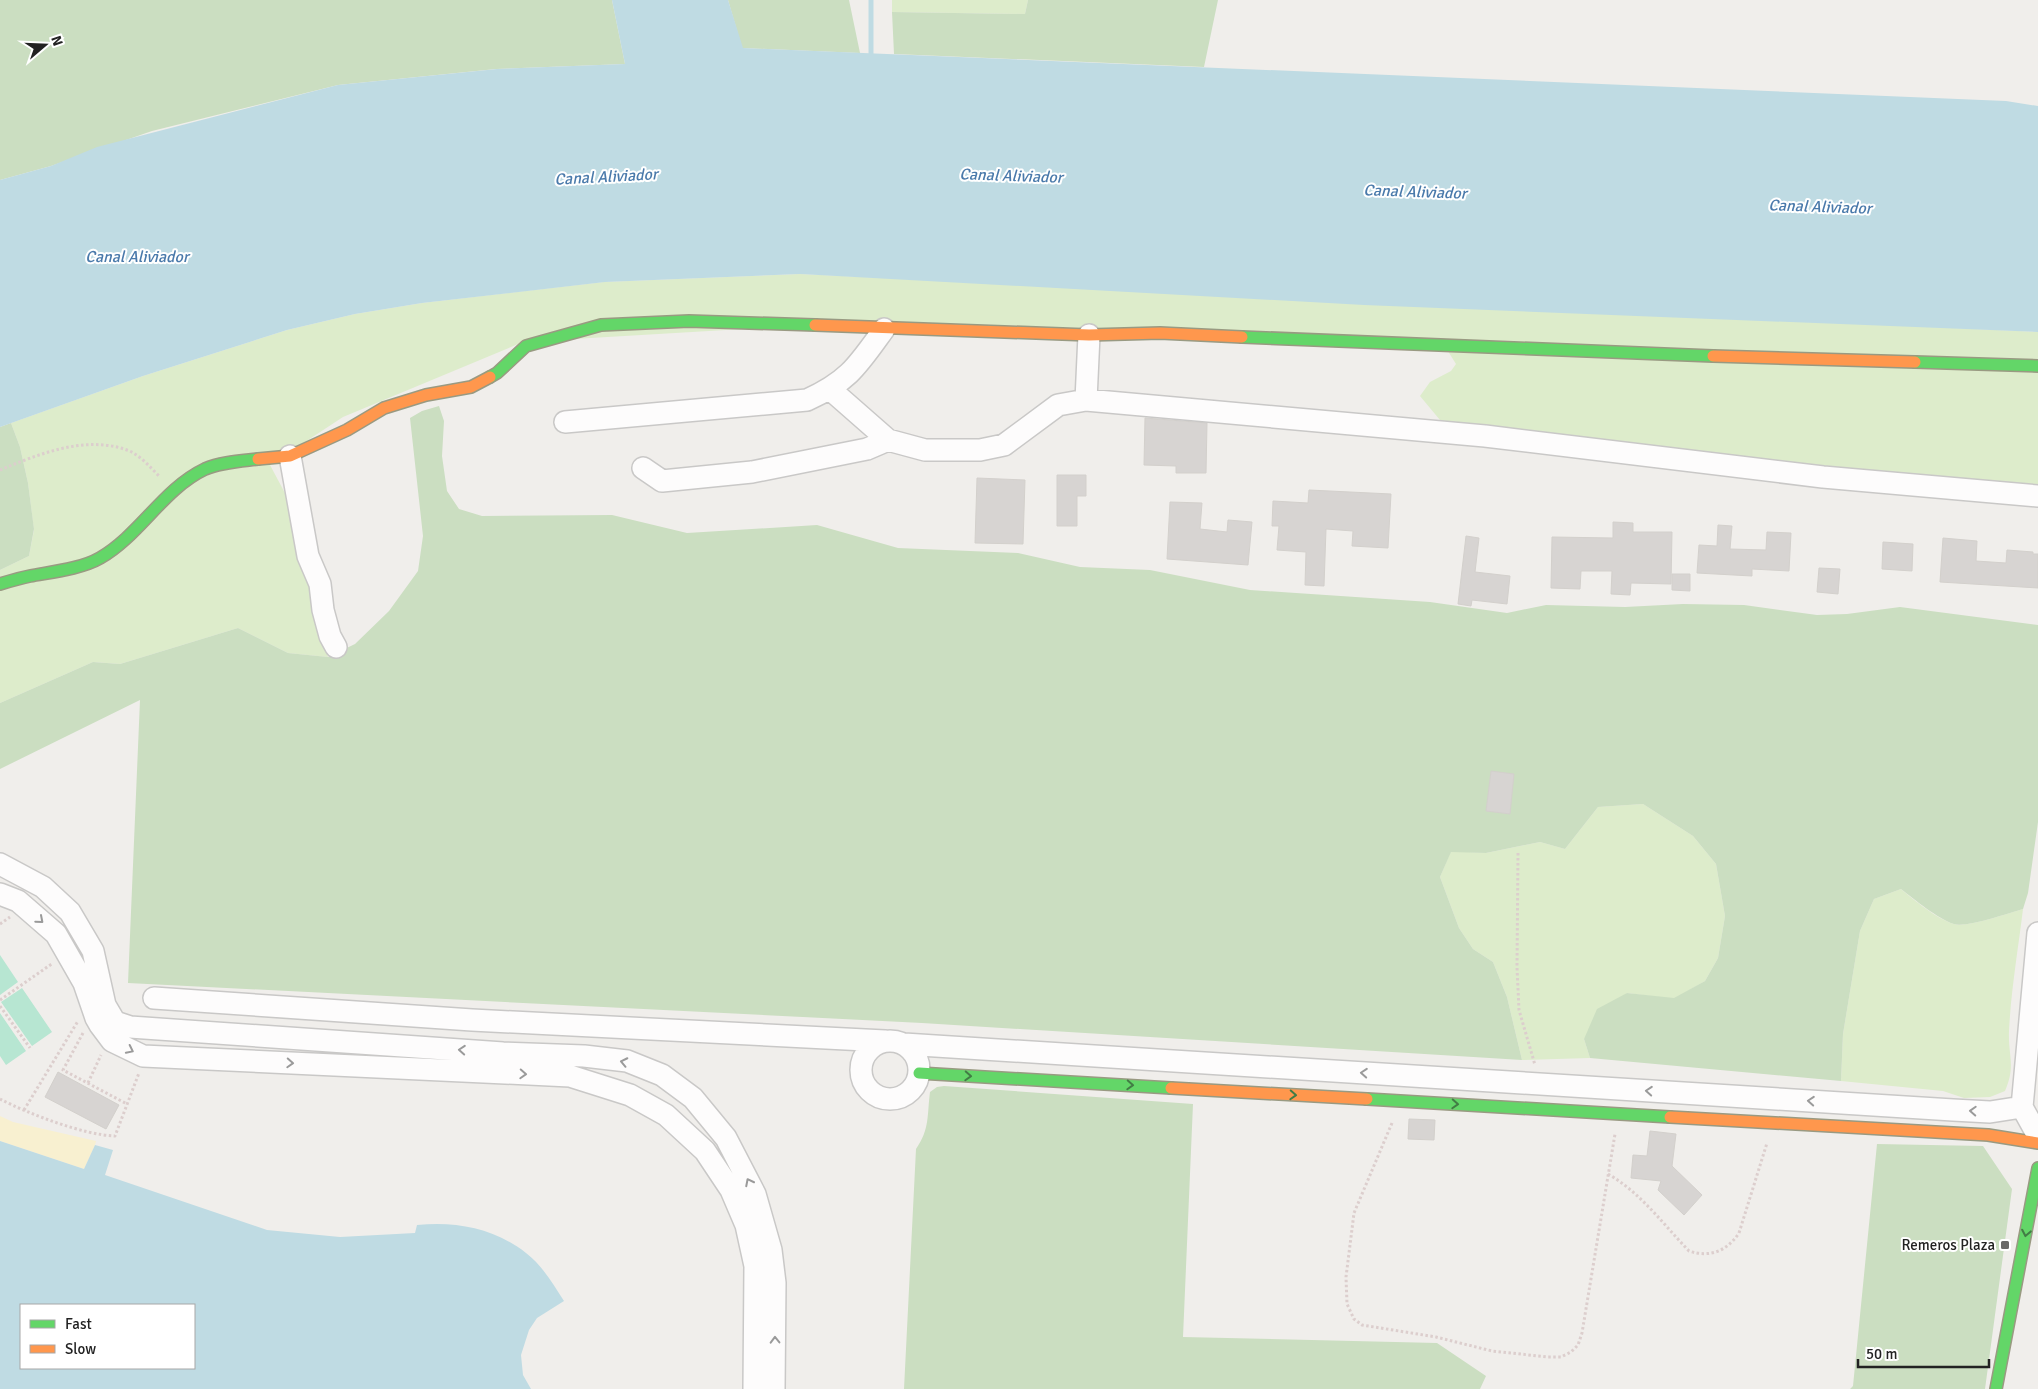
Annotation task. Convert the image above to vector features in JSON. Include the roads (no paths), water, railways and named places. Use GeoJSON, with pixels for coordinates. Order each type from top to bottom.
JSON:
{"type":"FeatureCollection","features":[{"type":"Feature","properties":{"kind":"street"},"geometry":{"type":"LineString","coordinates":[[0,584],[29,576],[57,572],[99,559],[126,539],[181,484],[206,469],[238,461],[290,456],[347,430],[384,408],[426,395],[471,387],[497,373],[526,346],[601,325],[689,321],[1089,335],[1160,333],[1630,353],[2038,366]]}},
{"type":"Feature","properties":{"kind":"street"},"geometry":{"type":"LineString","coordinates":[[565,422],[807,400],[830,390],[856,368],[884,329]]}},
{"type":"Feature","properties":{"kind":"street"},"geometry":{"type":"LineString","coordinates":[[1086,400],[1089,335]]}},
{"type":"Feature","properties":{"kind":"street"},"geometry":{"type":"LineString","coordinates":[[830,390],[888,440],[925,450],[980,450],[1004,445],[1058,406],[1086,400],[1486,436],[1823,477],[2038,496]]}},
{"type":"Feature","properties":{"kind":"street"},"geometry":{"type":"LineString","coordinates":[[643,468],[662,482],[742,473],[866,449],[888,440]]}},
{"type":"Feature","properties":{"kind":"street"},"geometry":{"type":"LineString","coordinates":[[290,456],[308,556],[320,584],[323,610],[330,636],[336,647]]}},
{"type":"Feature","properties":{"kind":"street"},"geometry":{"type":"LineString","coordinates":[[0,864],[43,887],[70,912],[93,951],[105,1005],[115,1022],[130,1027],[503,1053],[584,1056],[627,1062],[662,1075],[694,1098],[726,1138],[755,1194],[771,1250],[774,1283],[774,1389]]}},
{"type":"Feature","properties":{"kind":"street"},"geometry":{"type":"LineString","coordinates":[[0,894],[18,901],[56,934],[84,983],[96,1018],[112,1041],[143,1056],[570,1076],[630,1095],[666,1115],[705,1151],[731,1190],[746,1225],[755,1266],[754,1389]]}},
{"type":"Feature","properties":{"kind":"street"},"geometry":{"type":"LineString","coordinates":[[2038,933],[2022,1107],[2038,1136]]}},
{"type":"Feature","properties":{"kind":"street"},"geometry":{"type":"LineString","coordinates":[[154,998],[482,1020],[895,1043],[1990,1112],[2022,1107]]}},
{"type":"Feature","properties":{"kind":"street"},"geometry":{"type":"LineString","coordinates":[[895,1043],[912,1050],[917,1058],[920,1073],[916,1086],[909,1093],[901,1098],[892,1100],[882,1099],[874,1095],[862,1080],[863,1060],[868,1051],[875,1045],[895,1043]]}},
{"type":"Feature","properties":{"kind":"street"},"geometry":{"type":"LineString","coordinates":[[920,1073],[1988,1134],[2038,1143]]}},
{"type":"Feature","properties":{"kind":"street"},"geometry":{"type":"LineString","coordinates":[[641,1101],[662,1075]]}},
{"type":"Feature","properties":{"kind":"street"},"geometry":{"type":"LineString","coordinates":[[1394,1100],[1395,1075]]}},
{"type":"Feature","properties":{"kind":"street"},"geometry":{"type":"LineString","coordinates":[[1778,1123],[1779,1099]]}},
{"type":"Feature","properties":{"kind":"street"},"geometry":{"type":"LineString","coordinates":[[690,1138],[712,1121]]}},
{"type":"Feature","properties":{"kind":"street"},"geometry":{"type":"LineString","coordinates":[[1996,1389],[2038,1168]]}},
{"type":"Feature","properties":{"kind":"water","name":"Canal Aliviador"},"geometry":{"type":"Polygon","coordinates":[[[612,0],[728,0],[743,48],[2006,101],[2038,106],[2038,332],[1364,305],[800,274],[605,282],[422,303],[355,314],[287,330],[143,376],[0,427],[0,180],[51,166],[97,147],[338,85],[497,69],[625,64],[612,0]]]}},
{"type":"Feature","properties":{"kind":"water"},"geometry":{"type":"Polygon","coordinates":[[[0,1141],[84,1169],[95,1145],[113,1150],[105,1175],[267,1230],[340,1237],[415,1233],[417,1225],[446,1224],[488,1232],[514,1244],[532,1258],[542,1269],[564,1301],[537,1318],[529,1330],[521,1355],[523,1375],[531,1389],[0,1389],[0,1141]]]}},
{"type":"Feature","properties":{"kind":"waterway"},"geometry":{"type":"LineString","coordinates":[[871,0],[871,54]]}},
{"type":"Feature","properties":{"kind":"place","name":"Remeros Plaza"},"geometry":{"type":"Point","coordinates":[2005,1245]}}]}
